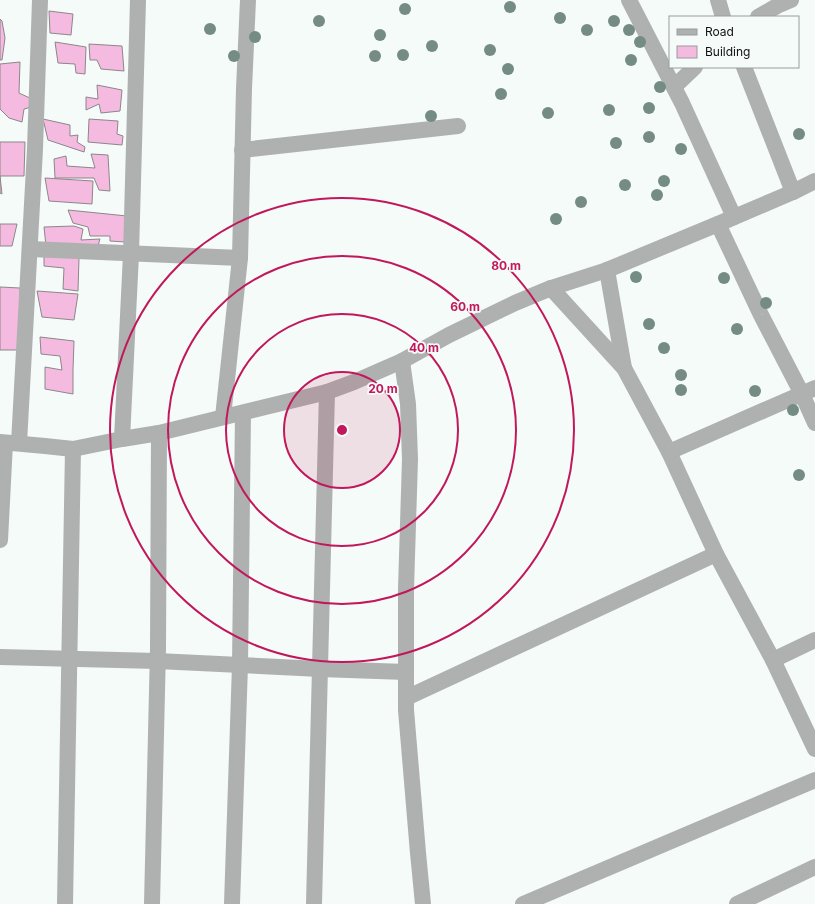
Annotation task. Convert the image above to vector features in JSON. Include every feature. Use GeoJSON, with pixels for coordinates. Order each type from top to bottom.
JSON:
{"type":"FeatureCollection","features":[{"type":"Feature","properties":{"kind":"street"},"geometry":{"type":"LineString","coordinates":[[0,540],[8,443],[30,249],[40,0]]}},
{"type":"Feature","properties":{"kind":"street"},"geometry":{"type":"LineString","coordinates":[[122,439],[131,254],[138,0]]}},
{"type":"Feature","properties":{"kind":"street"},"geometry":{"type":"LineString","coordinates":[[223,417],[240,258],[242,150],[248,0]]}},
{"type":"Feature","properties":{"kind":"street"},"geometry":{"type":"LineString","coordinates":[[630,0],[674,87],[734,217]]}},
{"type":"Feature","properties":{"kind":"street"},"geometry":{"type":"LineString","coordinates":[[718,0],[723,16]]}},
{"type":"Feature","properties":{"kind":"street"},"geometry":{"type":"LineString","coordinates":[[760,16],[791,0]]}},
{"type":"Feature","properties":{"kind":"street"},"geometry":{"type":"LineString","coordinates":[[674,87],[694,68]]}},
{"type":"Feature","properties":{"kind":"street"},"geometry":{"type":"LineString","coordinates":[[744,68],[793,192]]}},
{"type":"Feature","properties":{"kind":"street"},"geometry":{"type":"LineString","coordinates":[[242,150],[458,126]]}},
{"type":"Feature","properties":{"kind":"street"},"geometry":{"type":"LineString","coordinates":[[8,443],[73,449],[159,433],[328,392],[402,361],[449,334],[515,303],[551,288],[607,270],[793,192],[815,181]]}},
{"type":"Feature","properties":{"kind":"street"},"geometry":{"type":"LineString","coordinates":[[718,224],[761,315],[809,391],[815,423]]}},
{"type":"Feature","properties":{"kind":"street"},"geometry":{"type":"LineString","coordinates":[[30,249],[240,258]]}},
{"type":"Feature","properties":{"kind":"street"},"geometry":{"type":"LineString","coordinates":[[607,270],[624,368]]}},
{"type":"Feature","properties":{"kind":"street"},"geometry":{"type":"LineString","coordinates":[[551,288],[624,368],[669,452],[716,554],[773,660],[815,749]]}},
{"type":"Feature","properties":{"kind":"street"},"geometry":{"type":"LineString","coordinates":[[402,361],[408,404],[410,459],[406,589],[406,698],[423,904]]}},
{"type":"Feature","properties":{"kind":"street"},"geometry":{"type":"LineString","coordinates":[[669,452],[809,391]]}},
{"type":"Feature","properties":{"kind":"street"},"geometry":{"type":"LineString","coordinates":[[314,904],[328,392]]}},
{"type":"Feature","properties":{"kind":"street"},"geometry":{"type":"LineString","coordinates":[[232,904],[240,665],[243,413]]}},
{"type":"Feature","properties":{"kind":"street"},"geometry":{"type":"LineString","coordinates":[[152,904],[157,661],[159,433]]}},
{"type":"Feature","properties":{"kind":"street"},"geometry":{"type":"LineString","coordinates":[[65,904],[73,449]]}},
{"type":"Feature","properties":{"kind":"street"},"geometry":{"type":"LineString","coordinates":[[406,698],[716,554]]}},
{"type":"Feature","properties":{"kind":"street"},"geometry":{"type":"LineString","coordinates":[[773,660],[815,640]]}},
{"type":"Feature","properties":{"kind":"street"},"geometry":{"type":"LineString","coordinates":[[0,657],[157,661],[406,672]]}},
{"type":"Feature","properties":{"kind":"street"},"geometry":{"type":"LineString","coordinates":[[523,904],[815,780]]}},
{"type":"Feature","properties":{"kind":"street"},"geometry":{"type":"LineString","coordinates":[[737,904],[815,867]]}},
{"type":"Feature","properties":{"kind":"building"},"geometry":{"type":"Polygon","coordinates":[[[49,11],[73,14],[71,35],[50,33],[49,11]]]}},
{"type":"Feature","properties":{"kind":"building"},"geometry":{"type":"Polygon","coordinates":[[[0,19],[2,21],[5,38],[2,60],[0,60],[0,19]]]}},
{"type":"Feature","properties":{"kind":"building"},"geometry":{"type":"Polygon","coordinates":[[[55,42],[86,47],[85,74],[76,73],[75,64],[58,63],[55,42]]]}},
{"type":"Feature","properties":{"kind":"building"},"geometry":{"type":"Polygon","coordinates":[[[89,44],[122,46],[124,71],[101,69],[97,60],[90,60],[89,44]]]}},
{"type":"Feature","properties":{"kind":"building"},"geometry":{"type":"Polygon","coordinates":[[[20,62],[19,93],[32,99],[32,107],[24,109],[22,122],[9,118],[0,109],[0,64],[20,62]]]}},
{"type":"Feature","properties":{"kind":"building"},"geometry":{"type":"Polygon","coordinates":[[[97,85],[122,90],[120,111],[101,113],[99,104],[86,110],[86,97],[98,99],[97,85]]]}},
{"type":"Feature","properties":{"kind":"building"},"geometry":{"type":"Polygon","coordinates":[[[43,119],[70,125],[70,136],[78,135],[77,142],[85,147],[84,152],[48,140],[43,119]]]}},
{"type":"Feature","properties":{"kind":"building"},"geometry":{"type":"Polygon","coordinates":[[[89,119],[118,121],[117,134],[123,136],[122,145],[88,142],[89,119]]]}},
{"type":"Feature","properties":{"kind":"building"},"geometry":{"type":"Polygon","coordinates":[[[0,142],[25,142],[24,176],[0,176],[0,142]]]}},
{"type":"Feature","properties":{"kind":"building"},"geometry":{"type":"Polygon","coordinates":[[[91,154],[108,155],[110,191],[99,190],[94,178],[55,178],[54,159],[66,156],[67,166],[95,168],[91,154]]]}},
{"type":"Feature","properties":{"kind":"building"},"geometry":{"type":"Polygon","coordinates":[[[0,176],[2,194],[0,193],[0,176]]]}},
{"type":"Feature","properties":{"kind":"building"},"geometry":{"type":"Polygon","coordinates":[[[45,178],[93,181],[92,204],[49,201],[45,178]]]}},
{"type":"Feature","properties":{"kind":"building"},"geometry":{"type":"Polygon","coordinates":[[[68,210],[127,216],[125,242],[110,241],[110,236],[90,236],[88,227],[73,223],[68,210]]]}},
{"type":"Feature","properties":{"kind":"building"},"geometry":{"type":"Polygon","coordinates":[[[0,224],[17,224],[12,246],[0,246],[0,224]]]}},
{"type":"Feature","properties":{"kind":"building"},"geometry":{"type":"Polygon","coordinates":[[[74,226],[83,229],[81,240],[100,239],[97,249],[46,246],[44,227],[74,226]]]}},
{"type":"Feature","properties":{"kind":"building"},"geometry":{"type":"Polygon","coordinates":[[[44,254],[79,258],[78,291],[63,289],[64,268],[44,266],[44,254]]]}},
{"type":"Feature","properties":{"kind":"building"},"geometry":{"type":"Polygon","coordinates":[[[0,287],[20,288],[20,350],[0,350],[0,287]]]}},
{"type":"Feature","properties":{"kind":"building"},"geometry":{"type":"Polygon","coordinates":[[[37,291],[78,294],[74,320],[42,317],[37,291]]]}},
{"type":"Feature","properties":{"kind":"building"},"geometry":{"type":"Polygon","coordinates":[[[40,337],[74,341],[73,394],[45,389],[45,367],[62,370],[60,356],[41,354],[40,337]]]}}]}
